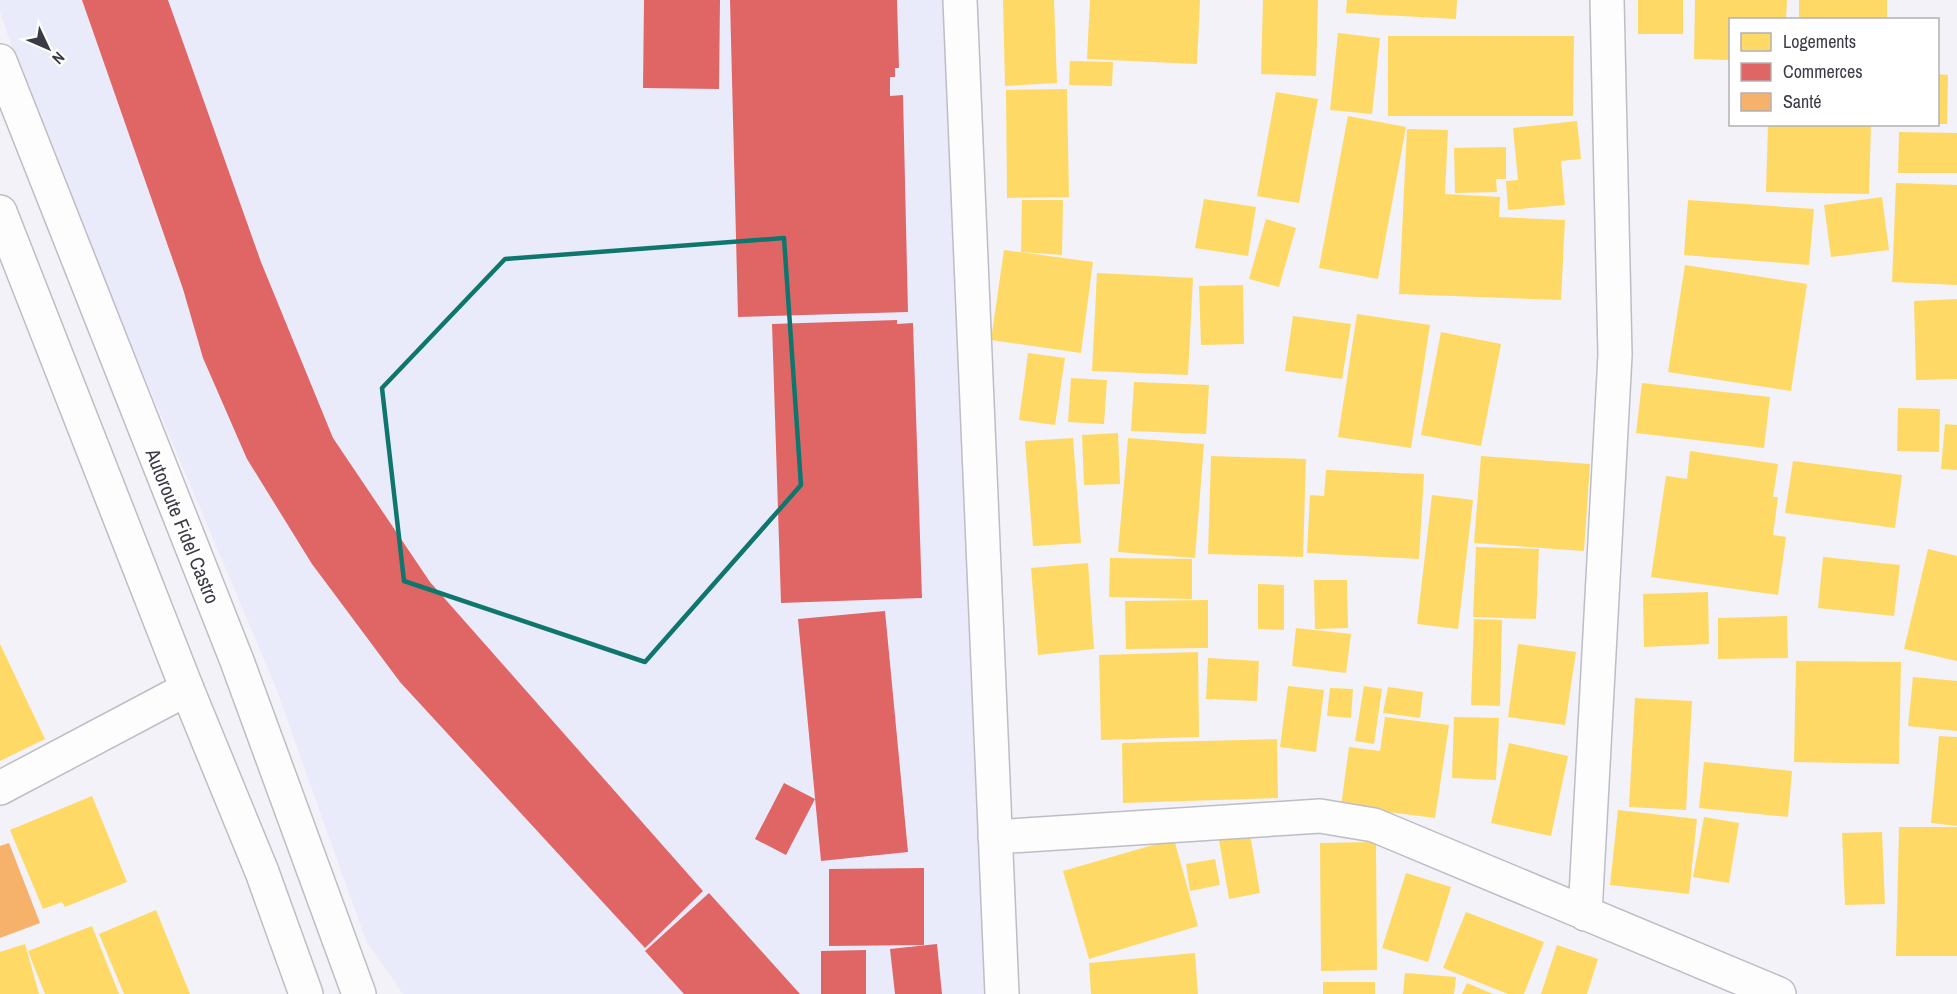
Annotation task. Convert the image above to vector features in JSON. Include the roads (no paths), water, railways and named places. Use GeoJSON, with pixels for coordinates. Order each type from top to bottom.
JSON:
{"type":"FeatureCollection","features":[{"type":"Feature","properties":{"kind":"main road"},"geometry":{"type":"LineString","coordinates":[[960,0],[1002,994]]}},
{"type":"Feature","properties":{"kind":"main road"},"geometry":{"type":"LineString","coordinates":[[1585,914],[1615,355],[1607,0]]}},
{"type":"Feature","properties":{"kind":"main road","name":"Autoroute Fidel Castro"},"geometry":{"type":"LineString","coordinates":[[0,61],[237,661],[359,994]]}},
{"type":"Feature","properties":{"kind":"main road"},"geometry":{"type":"LineString","coordinates":[[0,212],[187,689],[262,872],[306,994]]}},
{"type":"Feature","properties":{"kind":"main road"},"geometry":{"type":"LineString","coordinates":[[0,788],[187,689]]}},
{"type":"Feature","properties":{"kind":"main road"},"geometry":{"type":"LineString","coordinates":[[995,837],[1320,816],[1374,825],[1779,994]]}},
{"type":"Feature","properties":{"kind":"main road"},"geometry":{"type":"LineString","coordinates":[[344,956],[375,994]]}}]}
